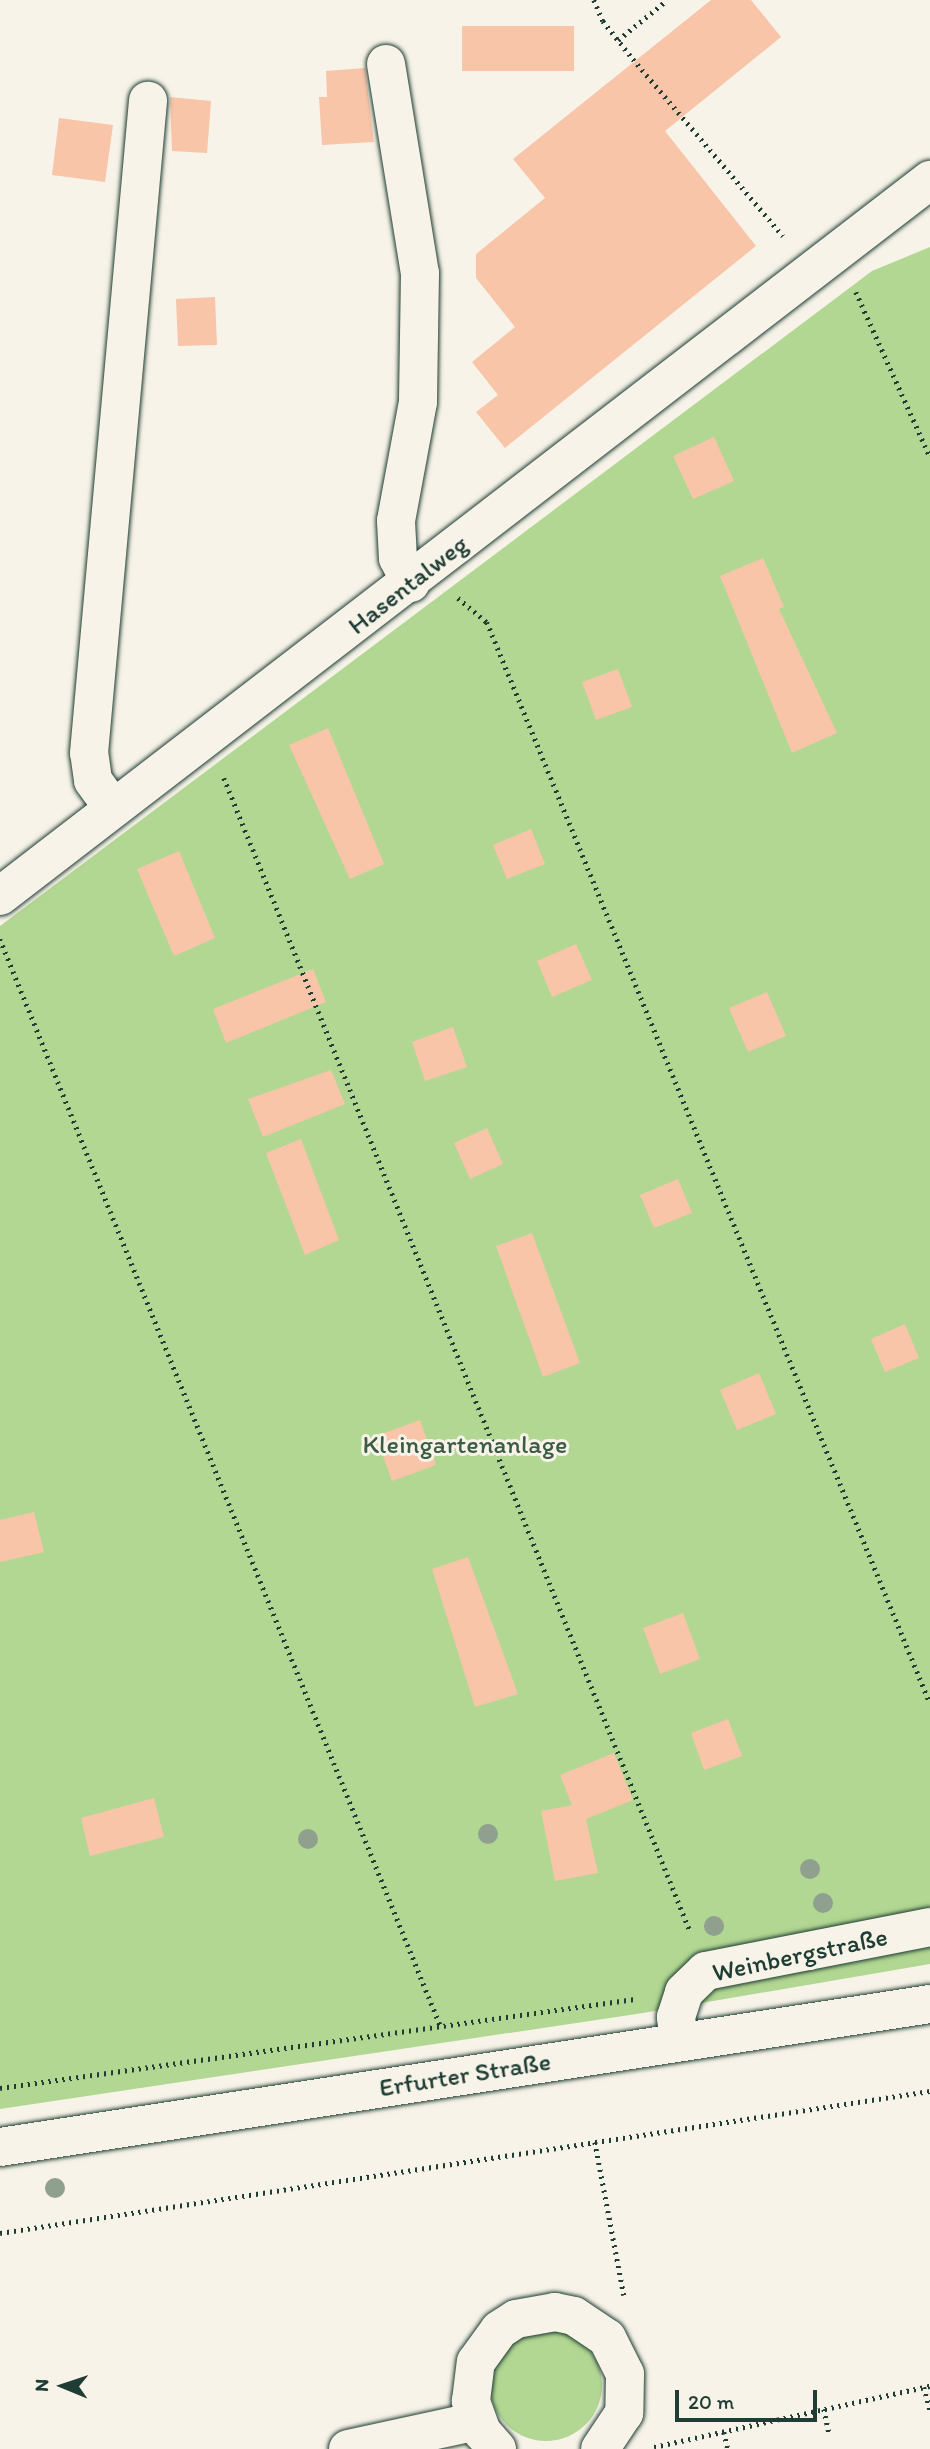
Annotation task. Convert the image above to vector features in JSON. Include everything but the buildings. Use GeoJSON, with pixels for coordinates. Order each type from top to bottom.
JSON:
{"type":"FeatureCollection","features":[{"type":"Feature","properties":{"kind":"street"},"geometry":{"type":"LineString","coordinates":[[386,64],[420,273],[418,402],[396,521],[398,558],[422,574]]}},
{"type":"Feature","properties":{"kind":"street"},"geometry":{"type":"LineString","coordinates":[[113,808],[93,780],[89,753],[149,101]]}},
{"type":"Feature","properties":{"kind":"street","name":"Hasentalweg"},"geometry":{"type":"LineString","coordinates":[[0,895],[422,574],[822,261],[930,180]]}},
{"type":"Feature","properties":{"kind":"street","name":"Weinbergstraße"},"geometry":{"type":"LineString","coordinates":[[679,2042],[676,2017],[695,1982],[930,1927]]}},
{"type":"Feature","properties":{"kind":"street","name":"Erfurter Straße"},"geometry":{"type":"LineString","coordinates":[[0,2147],[930,2004]]}},
{"type":"Feature","properties":{"kind":"street"},"geometry":{"type":"LineString","coordinates":[[348,2449],[487,2435],[471,2401],[475,2362],[499,2330],[516,2319],[545,2312],[574,2316],[600,2332],[619,2355],[625,2374],[624,2413],[600,2449]]}},
{"type":"Feature","properties":{"kind":"path"},"geometry":{"type":"LineString","coordinates":[[594,0],[618,40],[862,302],[930,457]]}},
{"type":"Feature","properties":{"kind":"path"},"geometry":{"type":"LineString","coordinates":[[618,40],[667,0]]}},
{"type":"Feature","properties":{"kind":"path"},"geometry":{"type":"LineString","coordinates":[[422,574],[452,593],[487,622],[930,1703]]}},
{"type":"Feature","properties":{"kind":"path"},"geometry":{"type":"LineString","coordinates":[[0,2088],[440,2025],[695,1982],[222,774],[202,743]]}},
{"type":"Feature","properties":{"kind":"path"},"geometry":{"type":"LineString","coordinates":[[0,939],[440,2025]]}},
{"type":"Feature","properties":{"kind":"path"},"geometry":{"type":"LineString","coordinates":[[0,2233],[930,2091]]}},
{"type":"Feature","properties":{"kind":"path"},"geometry":{"type":"LineString","coordinates":[[595,2143],[631,2335],[619,2355]]}},
{"type":"Feature","properties":{"kind":"path"},"geometry":{"type":"LineString","coordinates":[[643,2449],[927,2387],[930,2410]]}},
{"type":"Feature","properties":{"kind":"path"},"geometry":{"type":"LineString","coordinates":[[824,2409],[829,2432]]}},
{"type":"Feature","properties":{"kind":"path"},"geometry":{"type":"LineString","coordinates":[[723,2432],[727,2449]]}},
{"type":"Feature","properties":{"kind":"green space","name":"Kleingartenanlage"},"geometry":{"type":"Polygon","coordinates":[[[930,247],[930,1964],[643,2013],[0,2109],[0,926],[872,271],[930,247]]]}},
{"type":"Feature","properties":{"kind":"green space"},"geometry":{"type":"Polygon","coordinates":[[[546,2329],[567,2333],[585,2346],[598,2364],[602,2385],[598,2406],[585,2424],[567,2437],[546,2441],[525,2437],[507,2424],[494,2406],[490,2385],[494,2364],[507,2346],[525,2333],[546,2329]]]}}]}
